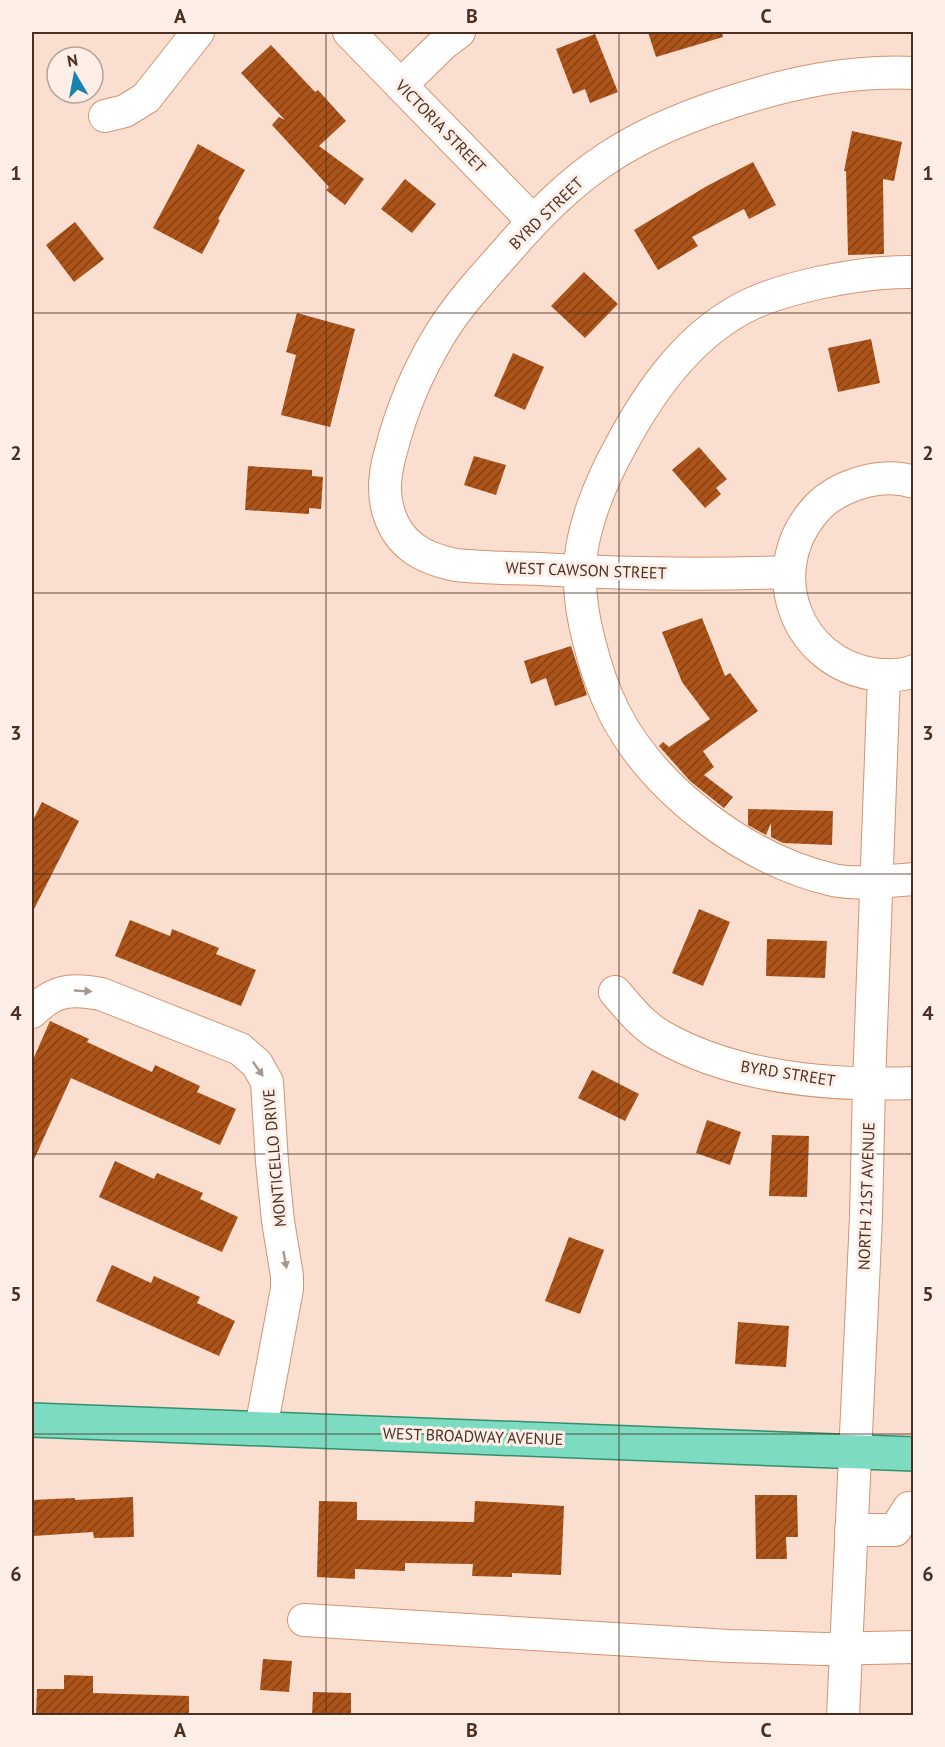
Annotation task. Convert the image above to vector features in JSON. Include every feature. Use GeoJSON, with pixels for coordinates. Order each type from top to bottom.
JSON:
{"type":"FeatureCollection","features":[{"type":"Feature","properties":{"kind":"main road","name":"WEST BROADWAY AVENUE"},"geometry":{"type":"LineString","coordinates":[[33,1417],[914,1454]]}},
{"type":"Feature","properties":{"kind":"street"},"geometry":{"type":"LineString","coordinates":[[105,116],[125,111],[146,98],[198,32]]}},
{"type":"Feature","properties":{"kind":"street","name":"VICTORIA STREET"},"geometry":{"type":"LineString","coordinates":[[349,32],[532,221]]}},
{"type":"Feature","properties":{"kind":"street"},"geometry":{"type":"LineString","coordinates":[[401,85],[443,44],[459,32]]}},
{"type":"Feature","properties":{"kind":"street","name":"BYRD STREET"},"geometry":{"type":"LineString","coordinates":[[395,530],[386,500],[385,474],[394,437],[414,384],[440,335],[479,282],[532,221],[565,189],[610,157],[648,135],[688,116],[763,91],[830,76],[888,72],[914,73]]}},
{"type":"Feature","properties":{"kind":"street"},"geometry":{"type":"LineString","coordinates":[[914,272],[890,271],[796,288],[751,304],[724,319],[694,343],[660,382],[635,418],[609,465],[595,502],[582,550],[579,572],[583,619],[596,667],[614,712],[635,746],[668,785],[705,818],[748,846],[795,868],[835,880],[876,882],[914,879]]}},
{"type":"Feature","properties":{"kind":"street"},"geometry":{"type":"LineString","coordinates":[[899,673],[858,671],[835,661],[815,644],[800,623],[790,598],[788,572],[792,548],[803,525],[818,506],[838,491],[861,482],[912,475]]}},
{"type":"Feature","properties":{"kind":"street","name":"WEST CAWSON STREET"},"geometry":{"type":"LineString","coordinates":[[395,530],[412,548],[433,559],[456,565],[579,572],[788,572]]}},
{"type":"Feature","properties":{"kind":"street","name":"NORTH 21ST AVENUE"},"geometry":{"type":"LineString","coordinates":[[843,1716],[866,1217],[876,882],[899,673]]}},
{"type":"Feature","properties":{"kind":"street","name":"MONTICELLO DRIVE"},"geometry":{"type":"LineString","coordinates":[[32,1012],[42,1002],[56,994],[81,990],[101,993],[240,1049],[256,1064],[267,1082],[272,1162],[287,1289],[261,1428]]}},
{"type":"Feature","properties":{"kind":"street","name":"BYRD STREET"},"geometry":{"type":"LineString","coordinates":[[615,992],[640,1021],[660,1036],[704,1056],[751,1070],[799,1078],[869,1084],[914,1083]]}},
{"type":"Feature","properties":{"kind":"street"},"geometry":{"type":"LineString","coordinates":[[851,1530],[895,1530],[909,1508],[914,1508]]}},
{"type":"Feature","properties":{"kind":"street"},"geometry":{"type":"LineString","coordinates":[[304,1620],[718,1646],[825,1649],[914,1647]]}},
{"type":"Feature","properties":{"kind":"building"},"geometry":{"type":"Polygon","coordinates":[[[648,32],[722,32],[723,37],[656,57],[648,32]]]}},
{"type":"Feature","properties":{"kind":"building"},"geometry":{"type":"Polygon","coordinates":[[[595,34],[618,92],[590,103],[585,89],[573,94],[556,49],[595,34]]]}},
{"type":"Feature","properties":{"kind":"building"},"geometry":{"type":"Polygon","coordinates":[[[271,45],[315,92],[318,90],[346,121],[319,146],[364,179],[345,205],[326,190],[329,187],[272,125],[279,117],[285,120],[241,73],[271,45]]]}},
{"type":"Feature","properties":{"kind":"building"},"geometry":{"type":"Polygon","coordinates":[[[852,131],[902,142],[894,181],[883,179],[884,254],[848,255],[846,171],[844,171],[852,131]]]}},
{"type":"Feature","properties":{"kind":"building"},"geometry":{"type":"Polygon","coordinates":[[[198,144],[245,170],[202,254],[153,228],[198,144]]]}},
{"type":"Feature","properties":{"kind":"building"},"geometry":{"type":"Polygon","coordinates":[[[753,162],[776,205],[749,219],[744,209],[692,237],[698,246],[658,270],[634,230],[707,186],[753,162]]]}},
{"type":"Feature","properties":{"kind":"building"},"geometry":{"type":"Polygon","coordinates":[[[405,179],[436,204],[412,233],[381,209],[405,179]]]}},
{"type":"Feature","properties":{"kind":"building"},"geometry":{"type":"Polygon","coordinates":[[[75,222],[104,259],[74,282],[46,245],[75,222]]]}},
{"type":"Feature","properties":{"kind":"building"},"geometry":{"type":"Polygon","coordinates":[[[584,272],[618,304],[585,338],[551,306],[584,272]]]}},
{"type":"Feature","properties":{"kind":"building"},"geometry":{"type":"Polygon","coordinates":[[[297,313],[355,329],[330,427],[281,415],[296,355],[286,352],[297,313]]]}},
{"type":"Feature","properties":{"kind":"building"},"geometry":{"type":"Polygon","coordinates":[[[871,339],[880,383],[838,392],[828,348],[871,339]]]}},
{"type":"Feature","properties":{"kind":"building"},"geometry":{"type":"Polygon","coordinates":[[[513,353],[544,367],[525,410],[494,396],[513,353]]]}},
{"type":"Feature","properties":{"kind":"building"},"geometry":{"type":"Polygon","coordinates":[[[699,447],[727,479],[716,488],[721,494],[705,508],[672,470],[699,447]]]}},
{"type":"Feature","properties":{"kind":"building"},"geometry":{"type":"Polygon","coordinates":[[[474,456],[506,465],[496,495],[464,485],[474,456]]]}},
{"type":"Feature","properties":{"kind":"building"},"geometry":{"type":"Polygon","coordinates":[[[248,466],[312,470],[312,476],[323,477],[321,509],[309,508],[309,514],[245,510],[248,466]]]}},
{"type":"Feature","properties":{"kind":"building"},"geometry":{"type":"Polygon","coordinates":[[[702,618],[725,676],[730,673],[758,711],[703,751],[714,767],[704,775],[733,797],[724,808],[690,781],[659,746],[663,742],[669,747],[710,719],[682,682],[662,632],[702,618]]]}},
{"type":"Feature","properties":{"kind":"building"},"geometry":{"type":"Polygon","coordinates":[[[571,646],[587,695],[555,706],[546,678],[531,684],[524,661],[571,646]]]}},
{"type":"Feature","properties":{"kind":"building"},"geometry":{"type":"Polygon","coordinates":[[[42,802],[79,821],[32,913],[32,822],[42,802]]]}},
{"type":"Feature","properties":{"kind":"building"},"geometry":{"type":"Polygon","coordinates":[[[748,809],[833,811],[832,845],[783,843],[771,837],[771,823],[766,835],[748,825],[748,809]]]}},
{"type":"Feature","properties":{"kind":"building"},"geometry":{"type":"Polygon","coordinates":[[[699,909],[730,922],[703,986],[672,973],[699,909]]]}},
{"type":"Feature","properties":{"kind":"building"},"geometry":{"type":"Polygon","coordinates":[[[130,920],[170,936],[172,929],[219,948],[216,954],[256,970],[241,1006],[115,956],[130,920]]]}},
{"type":"Feature","properties":{"kind":"building"},"geometry":{"type":"Polygon","coordinates":[[[767,939],[827,941],[825,978],[766,976],[767,939]]]}},
{"type":"Feature","properties":{"kind":"building"},"geometry":{"type":"Polygon","coordinates":[[[50,1021],[89,1039],[87,1042],[152,1072],[155,1065],[200,1086],[197,1092],[236,1109],[220,1145],[71,1078],[32,1164],[32,1062],[50,1021]]]}},
{"type":"Feature","properties":{"kind":"building"},"geometry":{"type":"Polygon","coordinates":[[[592,1070],[639,1094],[625,1121],[578,1098],[592,1070]]]}},
{"type":"Feature","properties":{"kind":"building"},"geometry":{"type":"Polygon","coordinates":[[[707,1120],[741,1132],[730,1165],[696,1153],[707,1120]]]}},
{"type":"Feature","properties":{"kind":"building"},"geometry":{"type":"Polygon","coordinates":[[[772,1135],[809,1136],[807,1197],[769,1196],[772,1135]]]}},
{"type":"Feature","properties":{"kind":"building"},"geometry":{"type":"Polygon","coordinates":[[[115,1161],[154,1179],[157,1173],[203,1193],[200,1199],[238,1217],[222,1252],[99,1197],[115,1161]]]}},
{"type":"Feature","properties":{"kind":"building"},"geometry":{"type":"Polygon","coordinates":[[[569,1237],[604,1250],[580,1314],[545,1301],[569,1237]]]}},
{"type":"Feature","properties":{"kind":"building"},"geometry":{"type":"Polygon","coordinates":[[[112,1265],[151,1283],[154,1276],[200,1297],[197,1303],[235,1321],[219,1356],[96,1301],[112,1265]]]}},
{"type":"Feature","properties":{"kind":"building"},"geometry":{"type":"Polygon","coordinates":[[[738,1322],[789,1326],[786,1367],[735,1364],[738,1322]]]}},
{"type":"Feature","properties":{"kind":"building"},"geometry":{"type":"Polygon","coordinates":[[[755,1495],[797,1495],[798,1537],[786,1537],[787,1559],[756,1559],[755,1495]]]}},
{"type":"Feature","properties":{"kind":"building"},"geometry":{"type":"Polygon","coordinates":[[[133,1497],[134,1537],[94,1538],[93,1532],[33,1536],[32,1500],[133,1497]]]}},
{"type":"Feature","properties":{"kind":"building"},"geometry":{"type":"Polygon","coordinates":[[[319,1501],[357,1502],[357,1520],[474,1522],[475,1501],[564,1506],[561,1575],[512,1573],[512,1577],[472,1576],[473,1564],[405,1563],[405,1571],[355,1569],[355,1579],[317,1577],[319,1501]]]}},
{"type":"Feature","properties":{"kind":"building"},"geometry":{"type":"Polygon","coordinates":[[[263,1659],[292,1661],[289,1692],[260,1690],[263,1659]]]}},
{"type":"Feature","properties":{"kind":"building"},"geometry":{"type":"Polygon","coordinates":[[[64,1675],[93,1676],[93,1693],[189,1696],[189,1716],[36,1716],[37,1689],[64,1689],[64,1675]]]}},
{"type":"Feature","properties":{"kind":"building"},"geometry":{"type":"Polygon","coordinates":[[[313,1692],[351,1693],[351,1716],[312,1716],[313,1692]]]}}]}
